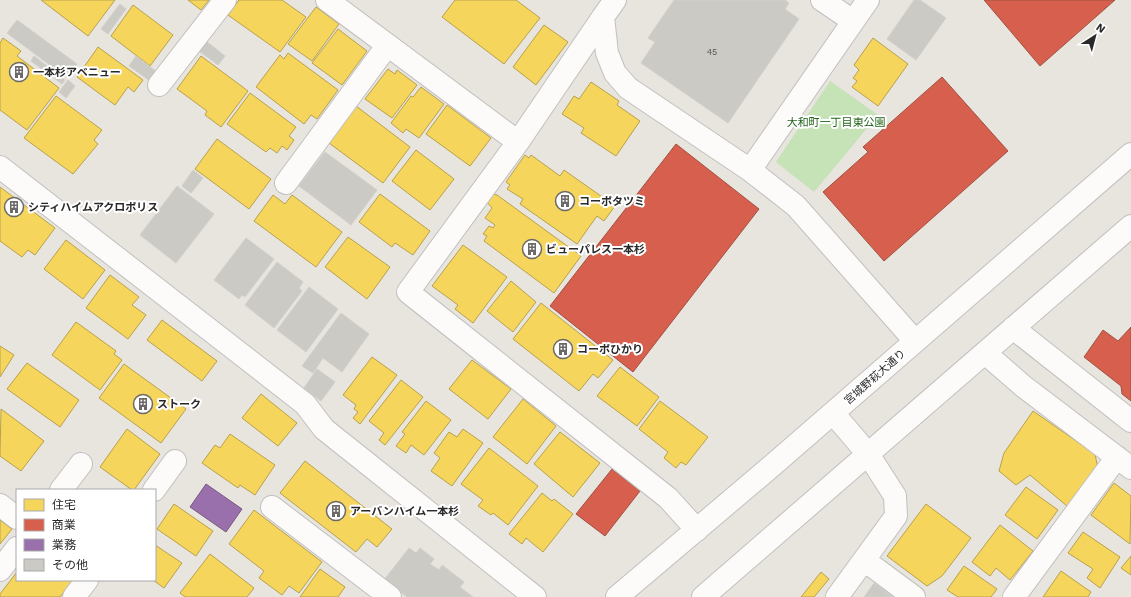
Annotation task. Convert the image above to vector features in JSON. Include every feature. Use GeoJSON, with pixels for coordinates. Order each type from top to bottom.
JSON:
{"type":"FeatureCollection","features":[{"type":"Feature","properties":{"kind":"street"},"geometry":{"type":"LineString","coordinates":[[159,85],[225,0]]}},
{"type":"Feature","properties":{"kind":"street"},"geometry":{"type":"LineString","coordinates":[[327,0],[518,142]]}},
{"type":"Feature","properties":{"kind":"street"},"geometry":{"type":"LineString","coordinates":[[822,0],[853,21]]}},
{"type":"Feature","properties":{"kind":"street"},"geometry":{"type":"LineString","coordinates":[[750,170],[868,0]]}},
{"type":"Feature","properties":{"kind":"street"},"geometry":{"type":"LineString","coordinates":[[609,8],[518,142],[408,292],[668,498],[697,530]]}},
{"type":"Feature","properties":{"kind":"street"},"geometry":{"type":"LineString","coordinates":[[609,8],[607,53],[615,73],[628,88],[750,170],[781,193],[810,220],[915,341]]}},
{"type":"Feature","properties":{"kind":"street"},"geometry":{"type":"LineString","coordinates":[[286,183],[387,46]]}},
{"type":"Feature","properties":{"kind":"street","name":"宮城野萩大通り"},"geometry":{"type":"LineString","coordinates":[[617,597],[833,413],[1131,154]]}},
{"type":"Feature","properties":{"kind":"street"},"geometry":{"type":"LineString","coordinates":[[0,167],[304,404],[324,428],[535,597]]}},
{"type":"Feature","properties":{"kind":"street"},"geometry":{"type":"LineString","coordinates":[[703,597],[1131,226]]}},
{"type":"Feature","properties":{"kind":"street"},"geometry":{"type":"LineString","coordinates":[[1013,328],[1131,421]]}},
{"type":"Feature","properties":{"kind":"street"},"geometry":{"type":"LineString","coordinates":[[985,353],[1024,386],[1124,462],[1014,597]]}},
{"type":"Feature","properties":{"kind":"street"},"geometry":{"type":"LineString","coordinates":[[833,413],[868,454],[895,496],[896,516],[837,597]]}},
{"type":"Feature","properties":{"kind":"street"},"geometry":{"type":"LineString","coordinates":[[155,489],[175,462]]}},
{"type":"Feature","properties":{"kind":"street"},"geometry":{"type":"LineString","coordinates":[[62,489],[80,464]]}},
{"type":"Feature","properties":{"kind":"street"},"geometry":{"type":"LineString","coordinates":[[0,505],[16,517]]}},
{"type":"Feature","properties":{"kind":"street"},"geometry":{"type":"LineString","coordinates":[[272,507],[390,597]]}},
{"type":"Feature","properties":{"kind":"street"},"geometry":{"type":"LineString","coordinates":[[0,570],[16,549]]}},
{"type":"Feature","properties":{"kind":"street"},"geometry":{"type":"LineString","coordinates":[[864,560],[914,597]]}},
{"type":"Feature","properties":{"kind":"street"},"geometry":{"type":"LineString","coordinates":[[74,597],[86,581]]}},
{"type":"Feature","properties":{"kind":"green space","name":"大和町一丁目東公園"},"geometry":{"type":"Polygon","coordinates":[[[830,81],[878,115],[814,192],[776,162],[830,81]]]}},
{"type":"Feature","properties":{"kind":"building: 住宅"},"geometry":{"type":"Polygon","coordinates":[[[41,0],[115,0],[88,36],[41,0]]]}},
{"type":"Feature","properties":{"kind":"building: 住宅"},"geometry":{"type":"Polygon","coordinates":[[[188,0],[209,0],[201,10],[188,0]]]}},
{"type":"Feature","properties":{"kind":"building: 住宅"},"geometry":{"type":"Polygon","coordinates":[[[239,0],[282,0],[306,17],[280,52],[228,15],[239,0]]]}},
{"type":"Feature","properties":{"kind":"building: 住宅"},"geometry":{"type":"Polygon","coordinates":[[[455,0],[516,0],[540,18],[504,64],[442,17],[455,0]]]}},
{"type":"Feature","properties":{"kind":"building: 住宅"},"geometry":{"type":"Polygon","coordinates":[[[133,5],[173,35],[150,66],[111,36],[133,5]]]}},
{"type":"Feature","properties":{"kind":"building: 住宅"},"geometry":{"type":"Polygon","coordinates":[[[316,7],[339,24],[312,61],[288,44],[316,7]]]}},
{"type":"Feature","properties":{"kind":"building: 住宅"},"geometry":{"type":"Polygon","coordinates":[[[544,25],[568,42],[536,85],[513,67],[544,25]]]}},
{"type":"Feature","properties":{"kind":"building: 住宅"},"geometry":{"type":"Polygon","coordinates":[[[338,29],[367,51],[342,85],[312,63],[338,29]]]}},
{"type":"Feature","properties":{"kind":"building: 住宅","name":"一本杉アベニュー"},"geometry":{"type":"Polygon","coordinates":[[[3,38],[21,51],[17,56],[59,88],[27,130],[0,110],[0,43],[3,38]]]}},
{"type":"Feature","properties":{"kind":"building: 住宅"},"geometry":{"type":"Polygon","coordinates":[[[873,38],[908,64],[878,106],[852,87],[857,81],[853,78],[859,70],[854,65],[873,38]]]}},
{"type":"Feature","properties":{"kind":"building: 住宅"},"geometry":{"type":"Polygon","coordinates":[[[98,47],[143,80],[134,92],[128,87],[115,105],[77,77],[98,47]]]}},
{"type":"Feature","properties":{"kind":"building: 住宅"},"geometry":{"type":"Polygon","coordinates":[[[288,53],[338,90],[317,119],[311,115],[304,124],[256,87],[280,55],[284,59],[288,53]]]}},
{"type":"Feature","properties":{"kind":"building: 住宅"},"geometry":{"type":"Polygon","coordinates":[[[201,56],[248,91],[221,127],[205,115],[207,111],[177,89],[201,56]]]}},
{"type":"Feature","properties":{"kind":"building: 住宅"},"geometry":{"type":"Polygon","coordinates":[[[388,69],[395,74],[397,70],[417,85],[392,118],[365,99],[388,69]]]}},
{"type":"Feature","properties":{"kind":"building: 住宅"},"geometry":{"type":"Polygon","coordinates":[[[591,82],[619,101],[617,105],[640,121],[616,156],[581,133],[584,128],[562,114],[574,96],[579,99],[591,82]]]}},
{"type":"Feature","properties":{"kind":"building: 住宅"},"geometry":{"type":"Polygon","coordinates":[[[421,87],[444,104],[419,138],[406,129],[403,133],[391,123],[411,96],[413,97],[421,87]]]}},
{"type":"Feature","properties":{"kind":"building: 住宅"},"geometry":{"type":"Polygon","coordinates":[[[250,93],[296,127],[289,136],[294,140],[287,150],[282,146],[277,153],[270,148],[266,152],[227,124],[250,93]]]}},
{"type":"Feature","properties":{"kind":"building: 住宅"},"geometry":{"type":"Polygon","coordinates":[[[56,96],[102,130],[94,140],[98,144],[73,174],[24,138],[56,96]]]}},
{"type":"Feature","properties":{"kind":"building: 住宅"},"geometry":{"type":"Polygon","coordinates":[[[447,105],[491,138],[470,166],[426,134],[447,105]]]}},
{"type":"Feature","properties":{"kind":"building: 住宅"},"geometry":{"type":"Polygon","coordinates":[[[356,106],[410,147],[383,183],[329,143],[356,106]]]}},
{"type":"Feature","properties":{"kind":"building: 住宅"},"geometry":{"type":"Polygon","coordinates":[[[217,139],[271,179],[249,209],[195,169],[217,139]]]}},
{"type":"Feature","properties":{"kind":"building: 住宅"},"geometry":{"type":"Polygon","coordinates":[[[416,150],[454,179],[430,210],[392,181],[416,150]]]}},
{"type":"Feature","properties":{"kind":"building: 住宅","name":"コーポタツミ"},"geometry":{"type":"Polygon","coordinates":[[[525,155],[529,158],[531,155],[560,176],[564,170],[615,206],[604,221],[597,216],[577,244],[520,204],[523,199],[507,189],[510,185],[506,182],[525,155]]]}},
{"type":"Feature","properties":{"kind":"building: 住宅","name":"シティハイムアクロポリス"},"geometry":{"type":"Polygon","coordinates":[[[0,187],[55,228],[35,255],[28,250],[22,257],[0,241],[0,187]]]}},
{"type":"Feature","properties":{"kind":"building: 住宅"},"geometry":{"type":"Polygon","coordinates":[[[380,194],[430,231],[413,255],[395,243],[392,247],[359,222],[380,194]]]}},
{"type":"Feature","properties":{"kind":"building: 住宅","name":"ビューパレス一本杉"},"geometry":{"type":"Polygon","coordinates":[[[492,194],[497,195],[581,256],[554,293],[484,241],[487,236],[483,234],[489,226],[493,228],[495,225],[485,218],[492,208],[486,201],[492,194]]]}},
{"type":"Feature","properties":{"kind":"building: 住宅"},"geometry":{"type":"Polygon","coordinates":[[[273,195],[285,204],[292,195],[342,232],[316,267],[254,221],[273,195]]]}},
{"type":"Feature","properties":{"kind":"building: 住宅"},"geometry":{"type":"Polygon","coordinates":[[[348,237],[390,267],[367,299],[325,267],[348,237]]]}},
{"type":"Feature","properties":{"kind":"building: 住宅"},"geometry":{"type":"Polygon","coordinates":[[[66,240],[105,270],[83,299],[44,269],[66,240]]]}},
{"type":"Feature","properties":{"kind":"building: 住宅"},"geometry":{"type":"Polygon","coordinates":[[[463,245],[507,277],[473,323],[455,309],[458,305],[432,286],[463,245]]]}},
{"type":"Feature","properties":{"kind":"building: 住宅"},"geometry":{"type":"Polygon","coordinates":[[[110,275],[139,297],[132,305],[146,315],[128,339],[86,308],[110,275]]]}},
{"type":"Feature","properties":{"kind":"building: 住宅"},"geometry":{"type":"Polygon","coordinates":[[[511,281],[536,302],[513,332],[487,311],[511,281]]]}},
{"type":"Feature","properties":{"kind":"building: 住宅","name":"コーポひかり"},"geometry":{"type":"Polygon","coordinates":[[[541,303],[613,360],[598,378],[593,374],[579,391],[513,339],[541,303]]]}},
{"type":"Feature","properties":{"kind":"building: 住宅"},"geometry":{"type":"Polygon","coordinates":[[[162,320],[217,361],[202,381],[147,340],[162,320]]]}},
{"type":"Feature","properties":{"kind":"building: 住宅"},"geometry":{"type":"Polygon","coordinates":[[[76,322],[116,351],[114,354],[122,360],[100,390],[52,355],[76,322]]]}},
{"type":"Feature","properties":{"kind":"building: 住宅"},"geometry":{"type":"Polygon","coordinates":[[[0,346],[14,355],[0,377],[0,346]]]}},
{"type":"Feature","properties":{"kind":"building: 住宅"},"geometry":{"type":"Polygon","coordinates":[[[372,357],[397,375],[360,424],[353,418],[358,412],[354,409],[356,405],[343,395],[372,357]]]}},
{"type":"Feature","properties":{"kind":"building: 住宅"},"geometry":{"type":"Polygon","coordinates":[[[472,360],[511,389],[488,419],[449,389],[472,360]]]}},
{"type":"Feature","properties":{"kind":"building: 住宅"},"geometry":{"type":"Polygon","coordinates":[[[27,363],[79,400],[60,427],[7,389],[27,363]]]}},
{"type":"Feature","properties":{"kind":"building: 住宅","name":"ストーク"},"geometry":{"type":"Polygon","coordinates":[[[124,364],[186,409],[161,443],[99,398],[124,364]]]}},
{"type":"Feature","properties":{"kind":"building: 住宅"},"geometry":{"type":"Polygon","coordinates":[[[620,367],[659,397],[637,426],[597,396],[620,367]]]}},
{"type":"Feature","properties":{"kind":"building: 住宅"},"geometry":{"type":"Polygon","coordinates":[[[401,380],[423,397],[385,445],[379,440],[384,433],[369,421],[401,380]]]}},
{"type":"Feature","properties":{"kind":"building: 住宅"},"geometry":{"type":"Polygon","coordinates":[[[261,394],[297,423],[278,446],[242,418],[261,394]]]}},
{"type":"Feature","properties":{"kind":"building: 住宅"},"geometry":{"type":"Polygon","coordinates":[[[523,399],[556,426],[527,464],[493,437],[523,399]]]}},
{"type":"Feature","properties":{"kind":"building: 住宅"},"geometry":{"type":"Polygon","coordinates":[[[426,401],[451,420],[424,455],[411,445],[406,453],[396,446],[405,434],[402,432],[426,401]]]}},
{"type":"Feature","properties":{"kind":"building: 住宅"},"geometry":{"type":"Polygon","coordinates":[[[660,401],[708,437],[686,465],[681,462],[676,468],[664,458],[668,452],[639,429],[660,401]]]}},
{"type":"Feature","properties":{"kind":"building: 住宅"},"geometry":{"type":"Polygon","coordinates":[[[1,409],[44,441],[21,471],[0,456],[1,409]]]}},
{"type":"Feature","properties":{"kind":"building: 住宅"},"geometry":{"type":"Polygon","coordinates":[[[1033,411],[1095,454],[1098,469],[1067,506],[1030,475],[1016,485],[999,471],[1004,453],[1033,411]]]}},
{"type":"Feature","properties":{"kind":"building: 住宅"},"geometry":{"type":"Polygon","coordinates":[[[127,429],[160,454],[135,489],[131,489],[100,467],[127,429]]]}},
{"type":"Feature","properties":{"kind":"building: 住宅"},"geometry":{"type":"Polygon","coordinates":[[[463,429],[483,443],[452,486],[431,471],[440,458],[434,453],[449,432],[457,437],[463,429]]]}},
{"type":"Feature","properties":{"kind":"building: 住宅"},"geometry":{"type":"Polygon","coordinates":[[[560,432],[600,463],[573,497],[534,464],[560,432]]]}},
{"type":"Feature","properties":{"kind":"building: 住宅"},"geometry":{"type":"Polygon","coordinates":[[[230,434],[275,465],[255,495],[240,485],[238,488],[202,463],[215,445],[220,448],[230,434]]]}},
{"type":"Feature","properties":{"kind":"building: 住宅"},"geometry":{"type":"Polygon","coordinates":[[[489,448],[538,486],[508,525],[493,513],[491,515],[478,506],[483,500],[461,484],[489,448]]]}},
{"type":"Feature","properties":{"kind":"building: 住宅","name":"アーバンハイム一本杉"},"geometry":{"type":"Polygon","coordinates":[[[305,461],[392,529],[377,547],[367,539],[356,552],[280,493],[305,461]]]}},
{"type":"Feature","properties":{"kind":"building: 住宅"},"geometry":{"type":"Polygon","coordinates":[[[1114,483],[1131,496],[1130,544],[1091,515],[1114,483]]]}},
{"type":"Feature","properties":{"kind":"building: 住宅"},"geometry":{"type":"Polygon","coordinates":[[[1026,487],[1058,510],[1037,539],[1005,515],[1026,487]]]}},
{"type":"Feature","properties":{"kind":"building: 住宅"},"geometry":{"type":"Polygon","coordinates":[[[542,493],[552,501],[554,499],[573,514],[543,552],[526,538],[522,544],[509,534],[542,493]]]}},
{"type":"Feature","properties":{"kind":"building: 住宅"},"geometry":{"type":"Polygon","coordinates":[[[174,504],[213,531],[196,556],[157,529],[174,504]]]}},
{"type":"Feature","properties":{"kind":"building: 住宅"},"geometry":{"type":"Polygon","coordinates":[[[926,504],[971,538],[942,576],[927,586],[887,556],[926,504]]]}},
{"type":"Feature","properties":{"kind":"building: 住宅"},"geometry":{"type":"Polygon","coordinates":[[[254,510],[322,562],[299,593],[289,586],[282,595],[259,578],[264,571],[229,544],[254,510]]]}},
{"type":"Feature","properties":{"kind":"building: 住宅"},"geometry":{"type":"Polygon","coordinates":[[[0,520],[12,529],[0,544],[0,520]]]}},
{"type":"Feature","properties":{"kind":"building: 住宅"},"geometry":{"type":"Polygon","coordinates":[[[1000,525],[1033,551],[1010,580],[996,568],[990,576],[972,562],[1000,525]]]}},
{"type":"Feature","properties":{"kind":"building: 住宅"},"geometry":{"type":"Polygon","coordinates":[[[1083,532],[1120,557],[1100,588],[1087,578],[1093,569],[1068,553],[1083,532]]]}},
{"type":"Feature","properties":{"kind":"building: 住宅"},"geometry":{"type":"Polygon","coordinates":[[[156,546],[182,563],[164,588],[154,581],[156,581],[156,546]]]}},
{"type":"Feature","properties":{"kind":"building: 住宅"},"geometry":{"type":"Polygon","coordinates":[[[210,554],[254,588],[247,597],[185,597],[180,593],[210,554]]]}},
{"type":"Feature","properties":{"kind":"building: 住宅"},"geometry":{"type":"Polygon","coordinates":[[[1131,556],[1131,575],[1121,568],[1131,556]]]}},
{"type":"Feature","properties":{"kind":"building: 住宅"},"geometry":{"type":"Polygon","coordinates":[[[964,566],[997,589],[991,597],[958,597],[947,590],[964,566]]]}},
{"type":"Feature","properties":{"kind":"building: 住宅"},"geometry":{"type":"Polygon","coordinates":[[[320,569],[345,587],[338,597],[300,597],[320,569]]]}},
{"type":"Feature","properties":{"kind":"building: 住宅"},"geometry":{"type":"Polygon","coordinates":[[[1061,571],[1091,592],[1088,597],[1043,597],[1061,571]]]}},
{"type":"Feature","properties":{"kind":"building: 住宅"},"geometry":{"type":"Polygon","coordinates":[[[821,572],[829,579],[814,597],[801,597],[821,572]]]}},
{"type":"Feature","properties":{"kind":"building: 住宅"},"geometry":{"type":"Polygon","coordinates":[[[16,573],[16,581],[72,581],[60,597],[0,597],[0,594],[16,573]]]}},
{"type":"Feature","properties":{"kind":"building: 商業"},"geometry":{"type":"Polygon","coordinates":[[[984,0],[1115,0],[1040,66],[984,0]]]}},
{"type":"Feature","properties":{"kind":"building: 商業"},"geometry":{"type":"Polygon","coordinates":[[[942,77],[1008,151],[884,261],[823,192],[868,152],[863,147],[942,77]]]}},
{"type":"Feature","properties":{"kind":"building: 商業"},"geometry":{"type":"Polygon","coordinates":[[[676,144],[759,209],[633,372],[550,306],[676,144]]]}},
{"type":"Feature","properties":{"kind":"building: 商業"},"geometry":{"type":"Polygon","coordinates":[[[1131,327],[1131,401],[1122,394],[1121,386],[1084,357],[1103,330],[1118,341],[1131,327]]]}},
{"type":"Feature","properties":{"kind":"building: 商業"},"geometry":{"type":"Polygon","coordinates":[[[612,469],[640,491],[605,536],[576,514],[612,469]]]}},
{"type":"Feature","properties":{"kind":"building: 業務"},"geometry":{"type":"Polygon","coordinates":[[[206,484],[242,509],[226,532],[190,507],[206,484]]]}},
{"type":"Feature","properties":{"kind":"building: その他"},"geometry":{"type":"Polygon","coordinates":[[[674,0],[785,0],[789,3],[785,9],[799,19],[728,123],[641,63],[655,42],[648,38],[674,0]]]}},
{"type":"Feature","properties":{"kind":"building: その他"},"geometry":{"type":"Polygon","coordinates":[[[914,0],[920,0],[946,18],[916,60],[887,39],[914,0]]]}},
{"type":"Feature","properties":{"kind":"building: その他"},"geometry":{"type":"Polygon","coordinates":[[[120,4],[126,9],[108,34],[101,29],[120,4]]]}},
{"type":"Feature","properties":{"kind":"building: その他"},"geometry":{"type":"Polygon","coordinates":[[[17,20],[77,64],[67,78],[7,33],[17,20]]]}},
{"type":"Feature","properties":{"kind":"building: その他"},"geometry":{"type":"Polygon","coordinates":[[[206,41],[225,56],[218,65],[199,51],[206,41]]]}},
{"type":"Feature","properties":{"kind":"building: その他"},"geometry":{"type":"Polygon","coordinates":[[[34,56],[65,80],[62,84],[31,61],[34,56]]]}},
{"type":"Feature","properties":{"kind":"building: その他"},"geometry":{"type":"Polygon","coordinates":[[[136,56],[157,72],[150,81],[129,66],[136,56]]]}},
{"type":"Feature","properties":{"kind":"building: その他"},"geometry":{"type":"Polygon","coordinates":[[[68,80],[75,86],[66,98],[59,92],[68,80]]]}},
{"type":"Feature","properties":{"kind":"building: その他"},"geometry":{"type":"Polygon","coordinates":[[[325,152],[377,190],[351,225],[299,186],[325,152]]]}},
{"type":"Feature","properties":{"kind":"building: その他"},"geometry":{"type":"Polygon","coordinates":[[[193,170],[203,178],[191,193],[182,186],[193,170]]]}},
{"type":"Feature","properties":{"kind":"building: その他"},"geometry":{"type":"Polygon","coordinates":[[[177,186],[214,214],[176,263],[140,235],[177,186]]]}},
{"type":"Feature","properties":{"kind":"building: その他"},"geometry":{"type":"Polygon","coordinates":[[[246,238],[274,259],[245,297],[242,295],[239,299],[214,280],[246,238]]]}},
{"type":"Feature","properties":{"kind":"building: その他"},"geometry":{"type":"Polygon","coordinates":[[[277,262],[303,282],[299,288],[302,291],[274,328],[245,305],[277,262]]]}},
{"type":"Feature","properties":{"kind":"building: その他"},"geometry":{"type":"Polygon","coordinates":[[[309,287],[338,309],[306,352],[277,330],[309,287]]]}},
{"type":"Feature","properties":{"kind":"building: その他"},"geometry":{"type":"Polygon","coordinates":[[[341,313],[369,334],[342,372],[323,358],[313,373],[302,366],[341,313]]]}},
{"type":"Feature","properties":{"kind":"building: その他"},"geometry":{"type":"Polygon","coordinates":[[[317,369],[335,382],[321,401],[304,388],[317,369]]]}},
{"type":"Feature","properties":{"kind":"building: その他"},"geometry":{"type":"Polygon","coordinates":[[[409,548],[416,553],[420,548],[434,559],[430,564],[439,570],[442,565],[464,582],[460,587],[473,597],[407,597],[384,580],[409,548]]]}},
{"type":"Feature","properties":{"kind":"building: その他"},"geometry":{"type":"Polygon","coordinates":[[[874,583],[893,597],[864,597],[874,583]]]}},
{"type":"Feature","properties":{"kind":"place","name":"一本杉アベニュー"},"geometry":{"type":"Point","coordinates":[19,72]}},
{"type":"Feature","properties":{"kind":"place","name":"コーポタツミ"},"geometry":{"type":"Point","coordinates":[565,201]}},
{"type":"Feature","properties":{"kind":"place","name":"シティハイムアクロポリス"},"geometry":{"type":"Point","coordinates":[14,207]}},
{"type":"Feature","properties":{"kind":"place","name":"ビューパレス一本杉"},"geometry":{"type":"Point","coordinates":[532,249]}},
{"type":"Feature","properties":{"kind":"place","name":"コーポひかり"},"geometry":{"type":"Point","coordinates":[563,349]}},
{"type":"Feature","properties":{"kind":"place","name":"ストーク"},"geometry":{"type":"Point","coordinates":[143,404]}},
{"type":"Feature","properties":{"kind":"place","name":"アーバンハイム一本杉"},"geometry":{"type":"Point","coordinates":[336,511]}}]}
